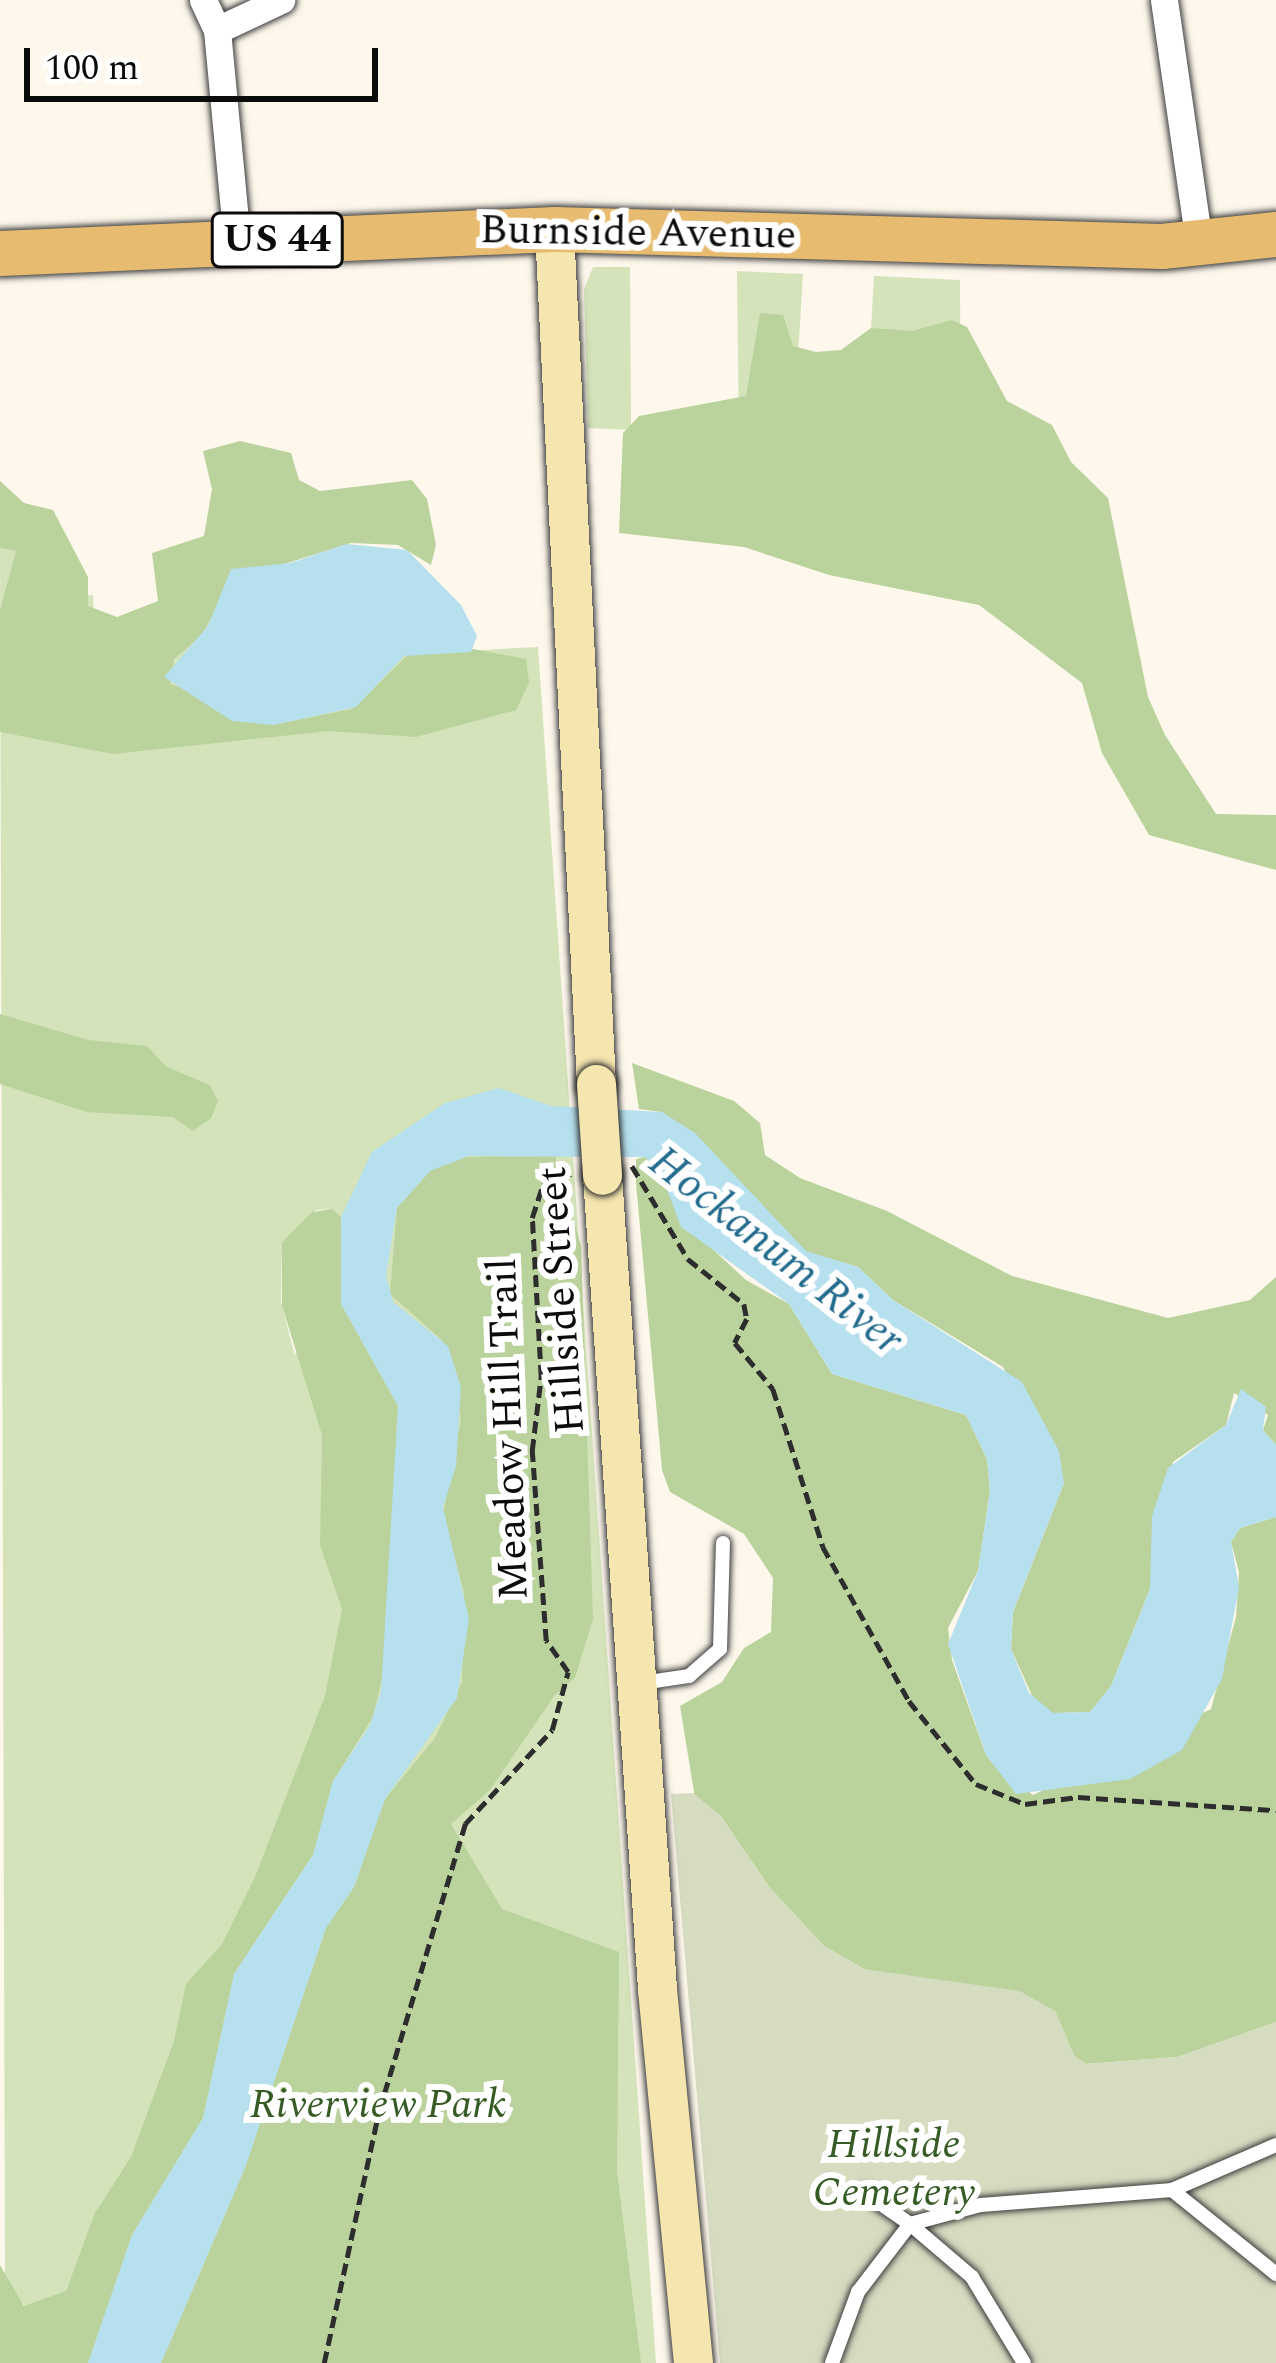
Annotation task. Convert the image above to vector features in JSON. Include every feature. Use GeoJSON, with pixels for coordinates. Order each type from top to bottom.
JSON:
{"type":"FeatureCollection","features":[{"type":"Feature","properties":{"kind":"main road","name":"Burnside Avenue"},"geometry":{"type":"LineString","coordinates":[[0,253],[554,229],[1199,244],[1276,233]]}},
{"type":"Feature","properties":{"kind":"main road","name":"Hillside Street"},"geometry":{"type":"LineString","coordinates":[[554,229],[596,1084],[594,1172],[693,2363]]}},
{"type":"Feature","properties":{"kind":"street"},"geometry":{"type":"LineString","coordinates":[[203,0],[217,30],[236,242]]}},
{"type":"Feature","properties":{"kind":"street"},"geometry":{"type":"LineString","coordinates":[[217,30],[281,0]]}},
{"type":"Feature","properties":{"kind":"street"},"geometry":{"type":"LineString","coordinates":[[1164,0],[1199,244]]}},
{"type":"Feature","properties":{"kind":"lane"},"geometry":{"type":"LineString","coordinates":[[637,1683],[689,1676],[720,1649],[723,1543]]}},
{"type":"Feature","properties":{"kind":"lane"},"geometry":{"type":"LineString","coordinates":[[832,2363],[858,2292],[910,2224],[981,2205],[1172,2190],[1276,2146]]}},
{"type":"Feature","properties":{"kind":"lane"},"geometry":{"type":"LineString","coordinates":[[1172,2190],[1276,2274]]}},
{"type":"Feature","properties":{"kind":"lane"},"geometry":{"type":"LineString","coordinates":[[865,2193],[972,2277],[1024,2363]]}},
{"type":"Feature","properties":{"kind":"path"},"geometry":{"type":"LineString","coordinates":[[594,1172],[638,1167],[688,1259],[744,1304],[747,1319],[735,1343],[773,1389],[823,1547],[909,1701],[976,1784],[1025,1804],[1078,1796],[1276,1810]]}},
{"type":"Feature","properties":{"kind":"path","name":"Meadow Hill Trail"},"geometry":{"type":"LineString","coordinates":[[324,2363],[379,2111],[465,1824],[552,1730],[568,1672],[546,1641],[532,1451],[541,1377],[532,1218],[535,1194],[594,1172]]}},
{"type":"Feature","properties":{"kind":"green space"},"geometry":{"type":"Polygon","coordinates":[[[593,267],[630,267],[631,430],[588,428],[584,289],[593,267]]]}},
{"type":"Feature","properties":{"kind":"green space"},"geometry":{"type":"Polygon","coordinates":[[[737,271],[803,274],[793,436],[739,434],[737,271]]]}},
{"type":"Feature","properties":{"kind":"green space"},"geometry":{"type":"Polygon","coordinates":[[[874,276],[960,280],[961,525],[860,527],[874,276]]]}},
{"type":"Feature","properties":{"kind":"green space"},"geometry":{"type":"Polygon","coordinates":[[[760,313],[783,315],[793,346],[816,352],[841,350],[871,328],[912,331],[952,320],[967,327],[1007,401],[1052,425],[1071,462],[1108,498],[1148,697],[1165,735],[1216,814],[1276,815],[1276,870],[1149,835],[1102,753],[1082,683],[979,605],[829,575],[744,547],[619,533],[623,433],[639,416],[746,396],[760,313]]]}},
{"type":"Feature","properties":{"kind":"green space"},"geometry":{"type":"Polygon","coordinates":[[[240,441],[291,453],[299,480],[320,491],[412,480],[427,499],[436,545],[431,565],[398,545],[351,543],[281,565],[219,604],[201,636],[174,659],[170,684],[197,692],[216,709],[273,725],[352,709],[408,655],[473,649],[526,659],[529,683],[516,710],[416,737],[329,731],[113,754],[0,732],[0,610],[16,551],[0,548],[0,481],[24,503],[53,510],[88,577],[88,606],[117,617],[158,601],[152,553],[204,536],[212,489],[203,451],[240,441]]]}},
{"type":"Feature","properties":{"kind":"green space","name":"Riverview Park"},"geometry":{"type":"Polygon","coordinates":[[[0,548],[16,551],[4,600],[93,595],[98,703],[202,589],[315,659],[538,647],[656,2363],[54,2363],[76,2266],[66,2291],[47,2304],[25,2306],[5,2280],[0,548]],[[331,1209],[316,1210],[282,1242],[281,1302],[295,1356],[331,1209]]]}},
{"type":"Feature","properties":{"kind":"green space"},"geometry":{"type":"Polygon","coordinates":[[[0,1014],[88,1040],[147,1046],[167,1067],[210,1085],[218,1101],[211,1118],[193,1131],[173,1117],[87,1112],[0,1084],[0,1014]]]}},
{"type":"Feature","properties":{"kind":"green space"},"geometry":{"type":"Polygon","coordinates":[[[632,1063],[734,1101],[760,1123],[765,1155],[800,1178],[887,1211],[1012,1276],[1168,1318],[1250,1300],[1276,1277],[1276,1445],[1263,1430],[1268,1415],[1234,1393],[1226,1425],[1173,1462],[1150,1589],[1111,1686],[1090,1712],[1053,1713],[1034,1700],[1011,1649],[1013,1612],[1064,1483],[1003,1367],[893,1300],[858,1267],[806,1252],[662,1112],[639,1109],[632,1063]]]}},
{"type":"Feature","properties":{"kind":"green space","name":"Riverview Park"},"geometry":{"type":"Polygon","coordinates":[[[555,1156],[581,1246],[593,1619],[575,1678],[554,1696],[490,1790],[451,1824],[502,1909],[619,1952],[617,2172],[641,2363],[161,2363],[245,2168],[326,1928],[354,1887],[385,1799],[435,1738],[462,1682],[464,1592],[443,1515],[461,1418],[442,1340],[390,1294],[397,1208],[430,1171],[461,1157],[555,1156]]]}},
{"type":"Feature","properties":{"kind":"green space"},"geometry":{"type":"Polygon","coordinates":[[[644,1157],[658,1165],[679,1218],[746,1280],[789,1304],[832,1374],[966,1415],[987,1459],[990,1491],[978,1571],[948,1628],[952,1660],[986,1755],[1033,1795],[1211,1709],[1236,1617],[1239,1572],[1231,1542],[1240,1528],[1276,1517],[1276,2022],[1178,2057],[1086,2064],[1074,2056],[1055,2011],[864,1969],[824,1946],[770,1888],[720,1815],[695,1798],[680,1706],[722,1682],[744,1648],[771,1632],[773,1578],[744,1534],[670,1492],[662,1470],[636,1183],[636,1159],[644,1157]]]}},
{"type":"Feature","properties":{"kind":"green space"},"geometry":{"type":"Polygon","coordinates":[[[332,1209],[341,1217],[341,1304],[398,1406],[387,1657],[373,1717],[333,1781],[313,1855],[234,1974],[203,2118],[132,2235],[88,2363],[0,2363],[0,2265],[24,2306],[66,2291],[95,2213],[131,2157],[174,2041],[186,1984],[222,1944],[255,1877],[325,1696],[342,1609],[320,1545],[322,1435],[282,1306],[282,1242],[312,1212],[332,1209]]]}},
{"type":"Feature","properties":{"kind":"green space","name":"Hillside Cemetery"},"geometry":{"type":"Polygon","coordinates":[[[693,1793],[720,1815],[770,1888],[824,1946],[864,1969],[1020,1991],[1055,2011],[1074,2055],[1086,2064],[1178,2057],[1276,2022],[1276,2363],[720,2363],[671,1794],[693,1793]]]}},
{"type":"Feature","properties":{"kind":"water"},"geometry":{"type":"Polygon","coordinates":[[[347,544],[407,550],[461,605],[477,636],[471,652],[404,656],[356,707],[273,725],[232,721],[164,677],[208,626],[231,569],[290,563],[347,544]]]}},
{"type":"Feature","properties":{"kind":"water","name":"Hockanum River"},"geometry":{"type":"Polygon","coordinates":[[[499,1088],[551,1106],[662,1112],[695,1133],[806,1251],[858,1267],[893,1300],[1022,1382],[1059,1451],[1064,1483],[1013,1612],[1011,1649],[1029,1693],[1053,1713],[1090,1712],[1111,1686],[1150,1589],[1152,1516],[1168,1468],[1226,1425],[1241,1389],[1266,1407],[1263,1430],[1276,1445],[1276,1517],[1240,1528],[1231,1542],[1239,1587],[1222,1679],[1182,1750],[1130,1779],[1016,1794],[986,1755],[948,1644],[978,1571],[990,1491],[987,1459],[966,1415],[832,1374],[789,1304],[681,1227],[658,1165],[644,1157],[469,1156],[430,1171],[397,1208],[386,1276],[393,1302],[448,1346],[461,1387],[456,1466],[443,1507],[469,1619],[457,1698],[385,1799],[354,1887],[326,1928],[245,2168],[161,2363],[88,2363],[132,2235],[203,2118],[234,1974],[313,1855],[333,1781],[370,1725],[381,1691],[398,1406],[341,1304],[341,1217],[372,1152],[445,1103],[499,1088]]]}}]}
